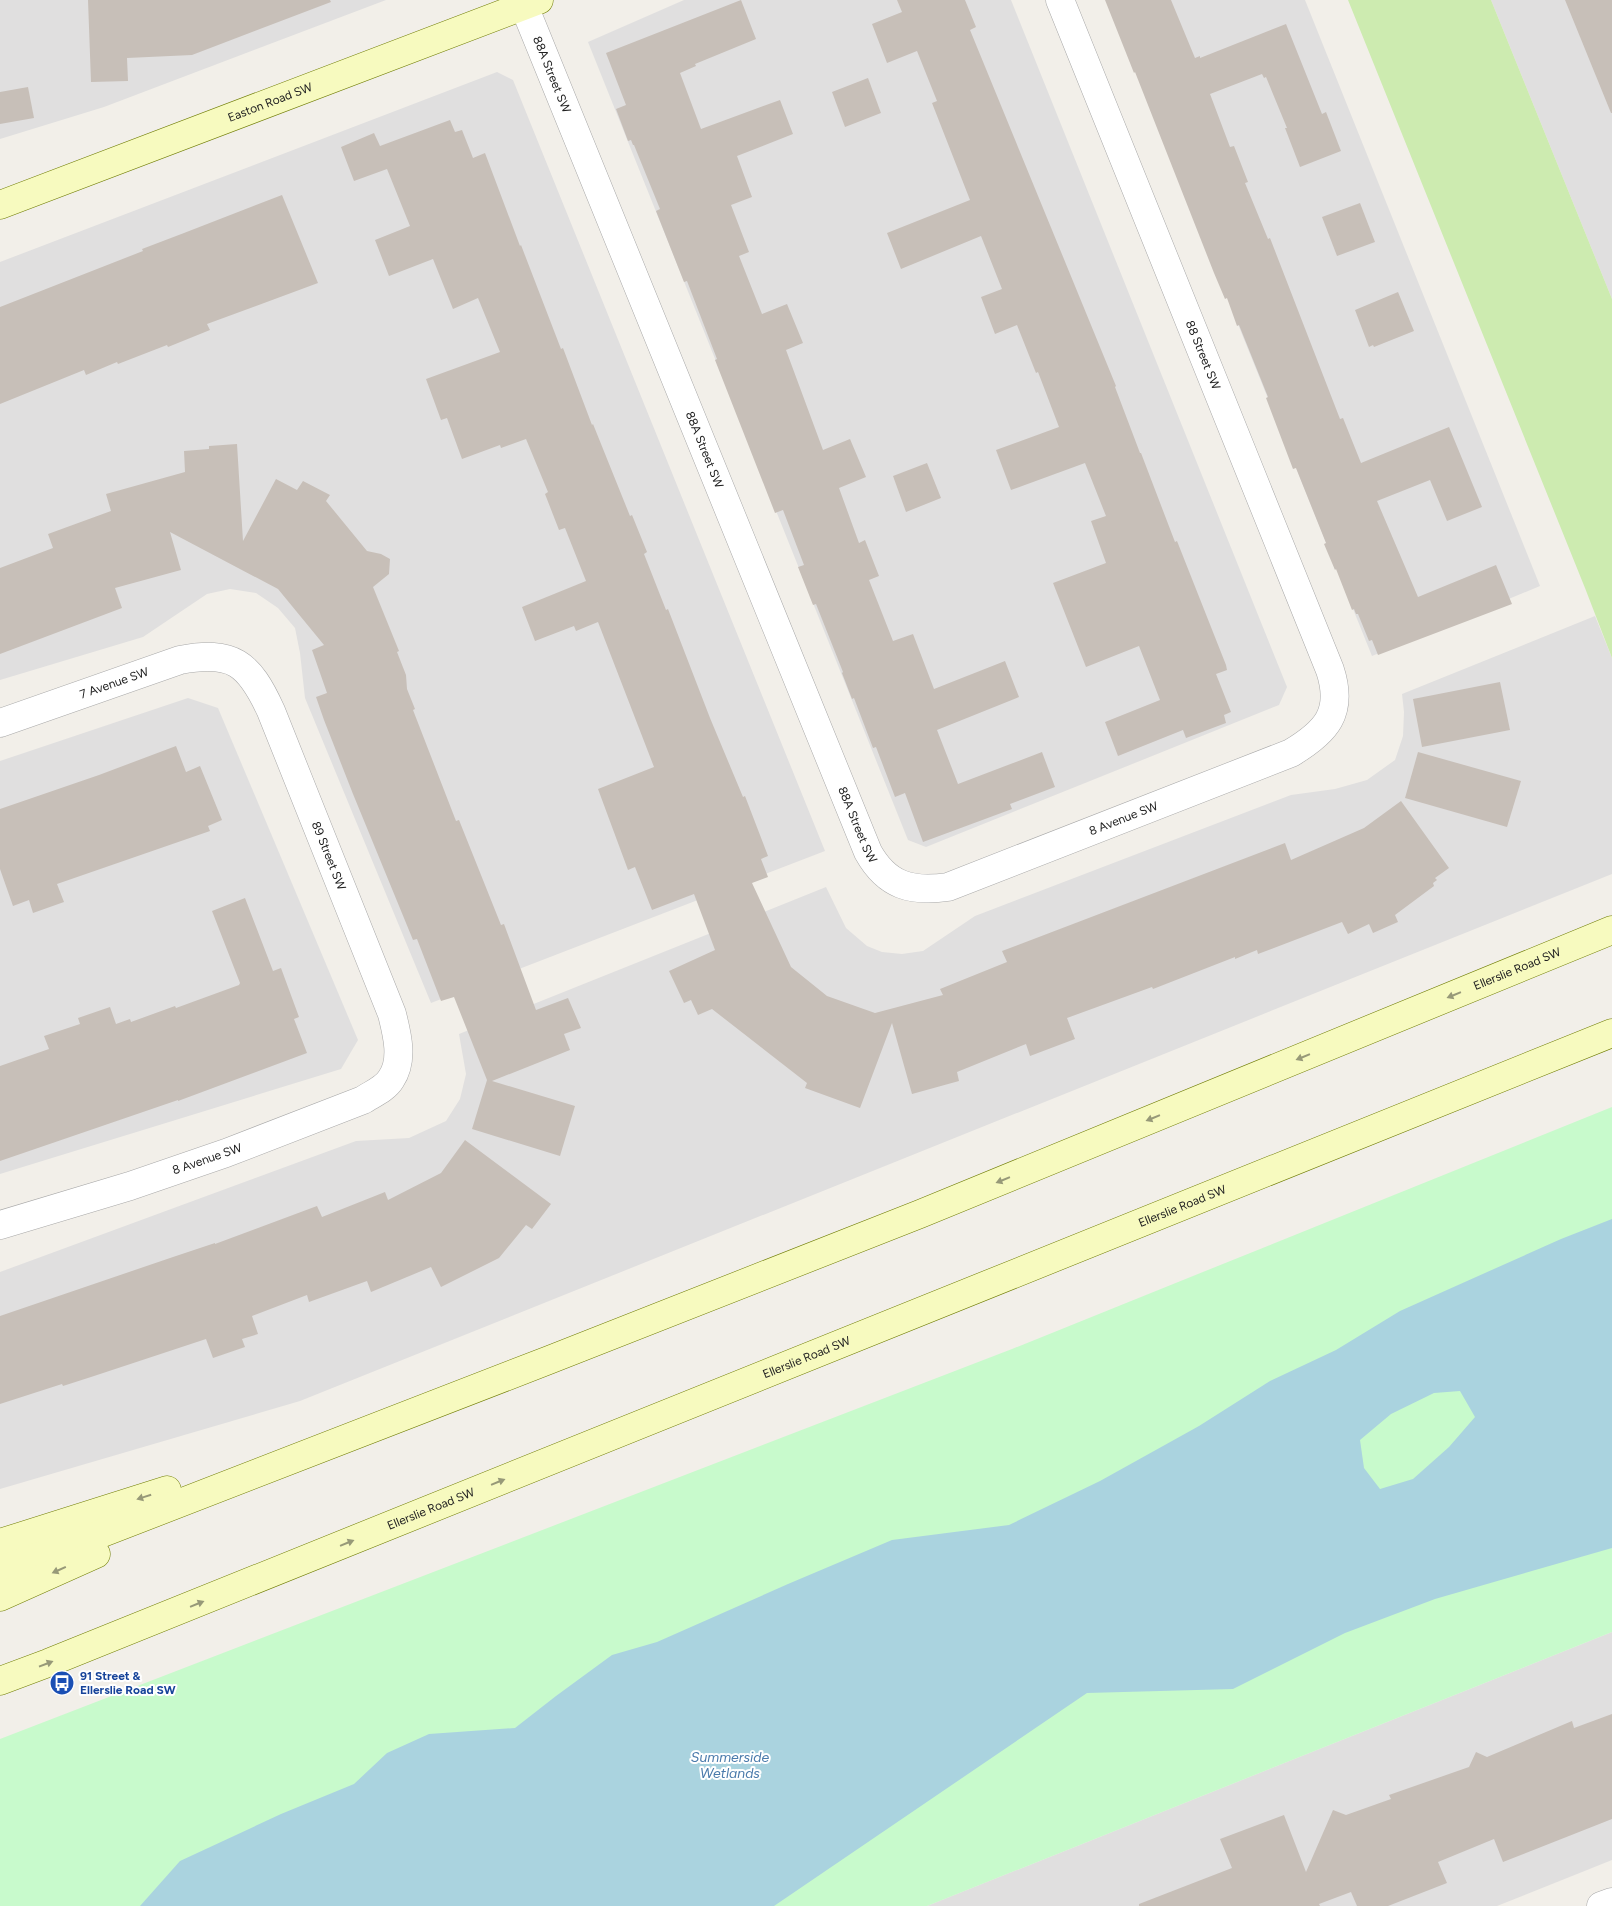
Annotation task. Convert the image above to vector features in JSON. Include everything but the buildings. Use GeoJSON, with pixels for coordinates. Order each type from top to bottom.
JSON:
{"type":"FeatureCollection","features":[{"type":"Feature","properties":{"kind":"main road","name":"Easton Road SW"},"geometry":{"type":"LineString","coordinates":[[0,205],[532,3]]}},
{"type":"Feature","properties":{"kind":"main road","name":"Ellerslie Road SW"},"geometry":{"type":"LineString","coordinates":[[0,1570],[88,1539],[920,1214],[1612,930]]}},
{"type":"Feature","properties":{"kind":"main road","name":"Ellerslie Road SW"},"geometry":{"type":"LineString","coordinates":[[0,1681],[48,1664],[1612,1033]]}},
{"type":"Feature","properties":{"kind":"main road"},"geometry":{"type":"LineString","coordinates":[[0,1543],[407,1414]]}},
{"type":"Feature","properties":{"kind":"main road"},"geometry":{"type":"LineString","coordinates":[[0,1597],[407,1414]]}},
{"type":"Feature","properties":{"kind":"street","name":"88 Street SW"},"geometry":{"type":"LineString","coordinates":[[1060,0],[1330,670],[1334,682],[1335,695],[1333,712]]}},
{"type":"Feature","properties":{"kind":"street","name":"88A Street SW"},"geometry":{"type":"LineString","coordinates":[[532,3],[868,852],[876,866],[898,883]]}},
{"type":"Feature","properties":{"kind":"street","name":"7 Avenue SW"},"geometry":{"type":"LineString","coordinates":[[0,723],[180,660],[201,656],[216,656],[232,660]]}},
{"type":"Feature","properties":{"kind":"street","name":"89 Street SW"},"geometry":{"type":"LineString","coordinates":[[232,660],[248,671],[261,689],[271,711],[392,1014],[397,1033],[397,1064]]}},
{"type":"Feature","properties":{"kind":"street","name":"8 Avenue SW"},"geometry":{"type":"LineString","coordinates":[[898,883],[927,890],[948,887],[1291,754],[1311,741],[1333,712]]}},
{"type":"Feature","properties":{"kind":"street","name":"8 Avenue SW"},"geometry":{"type":"LineString","coordinates":[[0,1225],[130,1186],[226,1154],[363,1100],[380,1090],[391,1079],[397,1064]]}},
{"type":"Feature","properties":{"kind":"street"},"geometry":{"type":"LineString","coordinates":[[1601,1906],[1612,1902]]}},
{"type":"Feature","properties":{"kind":"shaded area"},"geometry":{"type":"Polygon","coordinates":[[[0,0],[386,0],[104,107],[0,139],[0,0]]]}},
{"type":"Feature","properties":{"kind":"shaded area"},"geometry":{"type":"Polygon","coordinates":[[[684,0],[1011,0],[1287,687],[1279,705],[926,847],[908,840],[588,42],[684,0]]]}},
{"type":"Feature","properties":{"kind":"shaded area"},"geometry":{"type":"Polygon","coordinates":[[[1107,0],[1305,0],[1540,586],[1372,656],[1107,0]]]}},
{"type":"Feature","properties":{"kind":"shaded area"},"geometry":{"type":"Polygon","coordinates":[[[1491,0],[1612,0],[1612,299],[1491,0]]]}},
{"type":"Feature","properties":{"kind":"shaded area"},"geometry":{"type":"Polygon","coordinates":[[[497,72],[513,80],[825,851],[431,1003],[305,698],[295,628],[278,608],[256,593],[230,589],[207,594],[143,637],[0,680],[0,262],[497,72]]]}},
{"type":"Feature","properties":{"kind":"shaded area"},"geometry":{"type":"Polygon","coordinates":[[[1595,616],[1612,658],[1612,874],[300,1401],[0,1489],[0,1272],[356,1141],[409,1138],[446,1121],[460,1099],[466,1074],[459,1034],[826,887],[846,928],[867,946],[882,952],[902,954],[923,951],[975,916],[1291,795],[1335,789],[1367,780],[1395,760],[1403,736],[1404,712],[1402,694],[1595,616]]]}},
{"type":"Feature","properties":{"kind":"shaded area"},"geometry":{"type":"Polygon","coordinates":[[[188,698],[218,708],[358,1040],[341,1069],[0,1174],[0,761],[188,698]]]}},
{"type":"Feature","properties":{"kind":"shaded area"},"geometry":{"type":"Polygon","coordinates":[[[1612,1632],[1612,1860],[1497,1906],[927,1906],[1612,1632]]]}},
{"type":"Feature","properties":{"kind":"green space"},"geometry":{"type":"Polygon","coordinates":[[[1348,0],[1491,0],[1612,299],[1612,658],[1585,588],[1348,0]]]}},
{"type":"Feature","properties":{"kind":"green space"},"geometry":{"type":"Polygon","coordinates":[[[1612,1107],[1612,1632],[927,1906],[0,1906],[0,1739],[1012,1349],[1612,1107]]]}},
{"type":"Feature","properties":{"kind":"water","name":"Summerside Wetlands"},"geometry":{"type":"Polygon","coordinates":[[[1612,1219],[1612,1548],[1435,1599],[1345,1633],[1233,1689],[1087,1693],[774,1906],[140,1906],[180,1861],[281,1814],[354,1784],[387,1753],[429,1734],[515,1728],[612,1655],[657,1642],[892,1540],[1009,1525],[1100,1481],[1199,1426],[1270,1381],[1336,1350],[1400,1311],[1561,1239],[1612,1219]],[[1460,1391],[1434,1393],[1391,1414],[1360,1440],[1364,1468],[1380,1489],[1413,1479],[1449,1447],[1475,1417],[1460,1391]]]}},
{"type":"Feature","properties":{"kind":"place","name":"91 Street & Ellerslie Road SW"},"geometry":{"type":"Point","coordinates":[62,1683]}}]}
